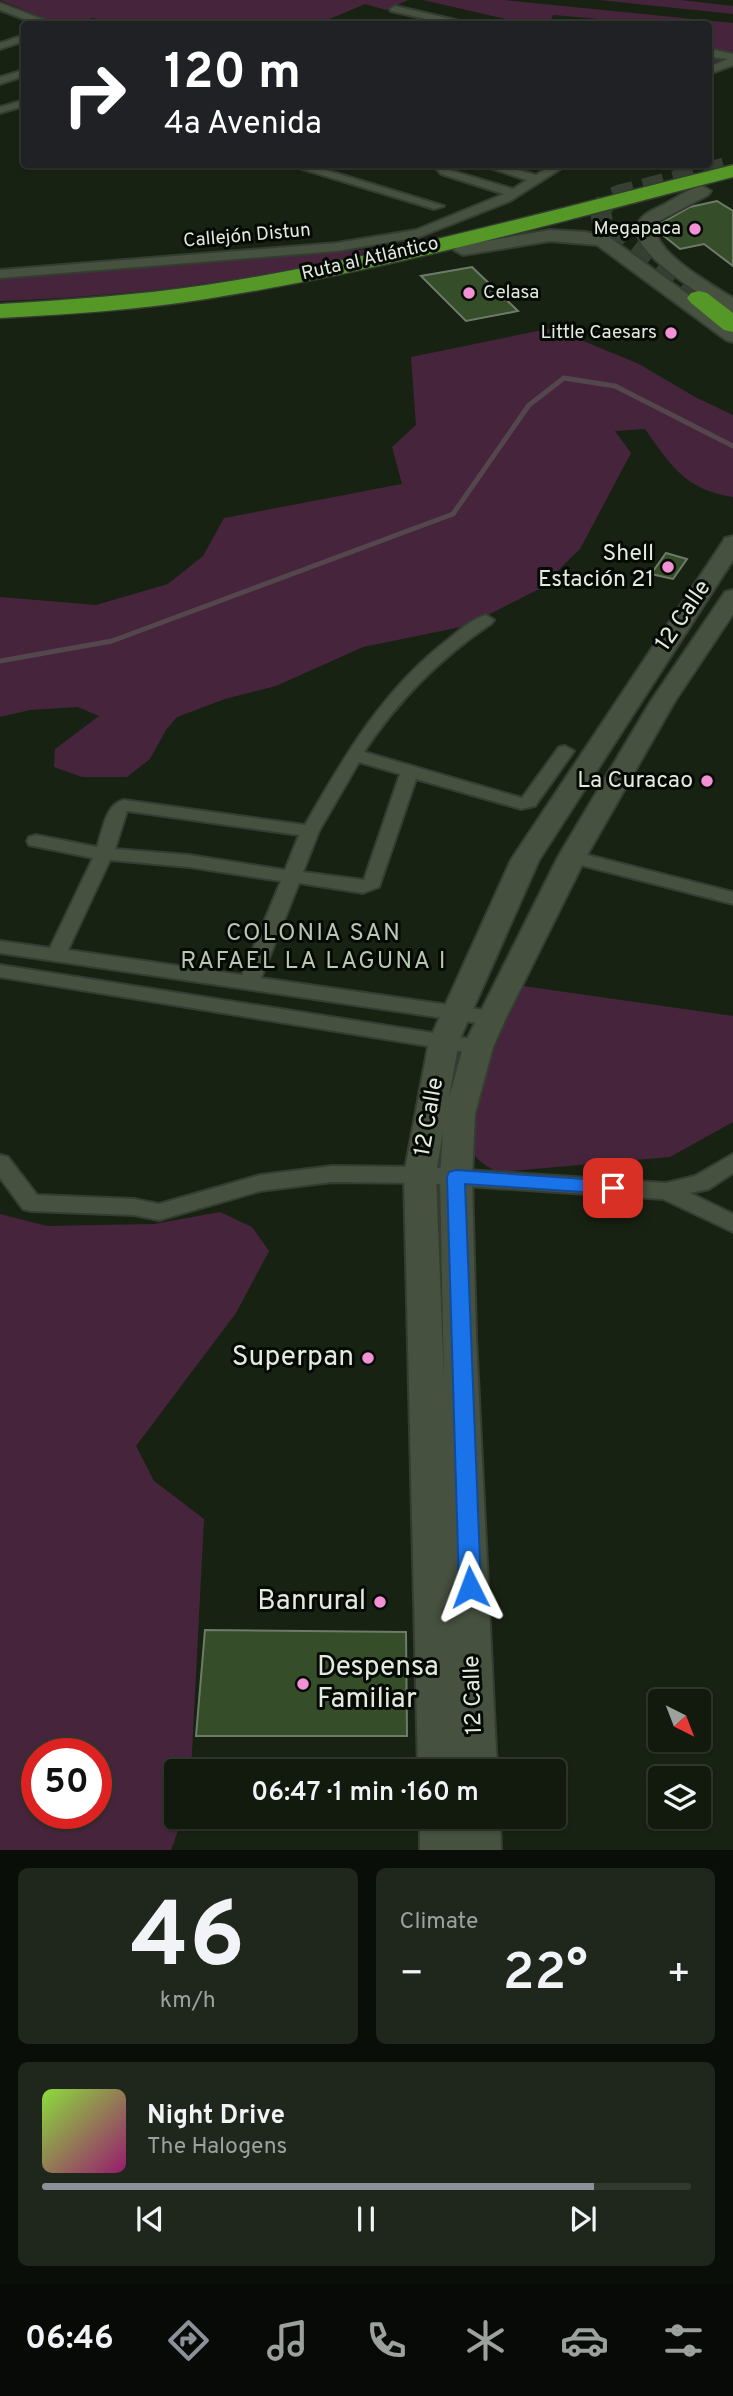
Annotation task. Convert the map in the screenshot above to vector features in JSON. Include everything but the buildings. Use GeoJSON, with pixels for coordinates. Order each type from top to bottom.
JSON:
{"type":"FeatureCollection","features":[{"type":"Feature","properties":{"kind":"highway","name":"Ruta al Atlántico"},"geometry":{"type":"LineString","coordinates":[[0,311],[123,303],[330,270],[733,172]]}},
{"type":"Feature","properties":{"kind":"highway","name":"Ruta al Atlántico"},"geometry":{"type":"LineString","coordinates":[[0,320],[131,315],[340,279],[733,183]]}},
{"type":"Feature","properties":{"kind":"highway"},"geometry":{"type":"LineString","coordinates":[[699,298],[733,325]]}},
{"type":"Feature","properties":{"kind":"highway"},"geometry":{"type":"LineString","coordinates":[[0,329],[50,326],[131,315]]}},
{"type":"Feature","properties":{"kind":"main road"},"geometry":{"type":"LineString","coordinates":[[702,191],[651,218],[645,233],[648,242],[662,256],[733,307]]}},
{"type":"Feature","properties":{"kind":"main road"},"geometry":{"type":"LineString","coordinates":[[463,250],[553,234],[583,236],[603,241],[733,336]]}},
{"type":"Feature","properties":{"kind":"main road","name":"12 Calle"},"geometry":{"type":"LineString","coordinates":[[438,1759],[420,1175],[444,1041],[525,860],[733,544]]}},
{"type":"Feature","properties":{"kind":"main road","name":"12 Calle"},"geometry":{"type":"LineString","coordinates":[[477,1759],[456,1177],[460,1114],[478,1047],[572,857],[663,701],[733,597]]}},
{"type":"Feature","properties":{"kind":"main road"},"geometry":{"type":"LineString","coordinates":[[440,1829],[441,1850]]}},
{"type":"Feature","properties":{"kind":"main road"},"geometry":{"type":"LineString","coordinates":[[479,1829],[480,1850]]}},
{"type":"Feature","properties":{"kind":"street"},"geometry":{"type":"LineString","coordinates":[[0,6],[6,12],[36,21]]}},
{"type":"Feature","properties":{"kind":"street"},"geometry":{"type":"LineString","coordinates":[[395,9],[447,21]]}},
{"type":"Feature","properties":{"kind":"street"},"geometry":{"type":"LineString","coordinates":[[0,46],[21,39]]}},
{"type":"Feature","properties":{"kind":"street"},"geometry":{"type":"LineString","coordinates":[[712,54],[733,59]]}},
{"type":"Feature","properties":{"kind":"street"},"geometry":{"type":"LineString","coordinates":[[712,70],[733,59]]}},
{"type":"Feature","properties":{"kind":"street"},"geometry":{"type":"LineString","coordinates":[[0,81],[21,74]]}},
{"type":"Feature","properties":{"kind":"street"},"geometry":{"type":"LineString","coordinates":[[0,110],[21,104]]}},
{"type":"Feature","properties":{"kind":"street"},"geometry":{"type":"LineString","coordinates":[[305,168],[438,206]]}},
{"type":"Feature","properties":{"kind":"street"},"geometry":{"type":"LineString","coordinates":[[441,168],[445,172],[509,192]]}},
{"type":"Feature","properties":{"kind":"street"},"geometry":{"type":"LineString","coordinates":[[498,168],[534,178]]}},
{"type":"Feature","properties":{"kind":"street","name":"Callejón Distun"},"geometry":{"type":"LineString","coordinates":[[534,178],[545,168]]}},
{"type":"Feature","properties":{"kind":"street","name":"Callejón Distun"},"geometry":{"type":"LineString","coordinates":[[0,274],[337,247],[419,233],[458,219],[555,168]]}},
{"type":"Feature","properties":{"kind":"street"},"geometry":{"type":"LineString","coordinates":[[250,981],[310,831],[374,722],[439,655],[486,620]]}},
{"type":"Feature","properties":{"kind":"street"},"geometry":{"type":"LineString","coordinates":[[354,755],[409,773],[526,804],[565,751]]}},
{"type":"Feature","properties":{"kind":"street"},"geometry":{"type":"LineString","coordinates":[[36,841],[104,853],[189,862],[363,887],[372,883],[409,773]]}},
{"type":"Feature","properties":{"kind":"street"},"geometry":{"type":"LineString","coordinates":[[56,955],[104,853],[118,809],[124,805],[310,831]]}},
{"type":"Feature","properties":{"kind":"street"},"geometry":{"type":"LineString","coordinates":[[572,857],[733,898]]}},
{"type":"Feature","properties":{"kind":"street"},"geometry":{"type":"LineString","coordinates":[[0,947],[250,981],[491,1018]]}},
{"type":"Feature","properties":{"kind":"street"},"geometry":{"type":"LineString","coordinates":[[0,971],[478,1047]]}},
{"type":"Feature","properties":{"kind":"street"},"geometry":{"type":"LineString","coordinates":[[0,1163],[31,1203],[134,1207],[159,1212],[260,1183],[332,1174],[420,1175],[666,1191],[701,1182],[733,1162]]}},
{"type":"Feature","properties":{"kind":"street"},"geometry":{"type":"LineString","coordinates":[[666,1191],[733,1224]]}},
{"type":"Feature","properties":{"kind":"shaded area"},"geometry":{"type":"Polygon","coordinates":[[[0,0],[408,0],[386,10],[365,4],[325,21],[106,21],[93,18],[82,21],[51,21],[0,0]]]}},
{"type":"Feature","properties":{"kind":"shaded area"},"geometry":{"type":"Polygon","coordinates":[[[423,0],[504,0],[733,23],[733,57],[712,65],[712,21],[622,21],[553,15],[550,21],[514,21],[423,0]]]}},
{"type":"Feature","properties":{"kind":"shaded area"},"geometry":{"type":"Polygon","coordinates":[[[599,0],[680,0],[733,6],[733,14],[599,0]]]}},
{"type":"Feature","properties":{"kind":"shaded area"},"geometry":{"type":"Polygon","coordinates":[[[385,248],[290,270],[194,285],[0,301],[0,279],[385,248]]]}},
{"type":"Feature","properties":{"kind":"shaded area"},"geometry":{"type":"Polygon","coordinates":[[[552,328],[639,364],[695,397],[733,415],[733,497],[703,489],[691,482],[672,465],[645,429],[615,431],[631,453],[580,549],[539,589],[466,626],[363,647],[276,686],[225,699],[177,717],[166,730],[150,759],[127,777],[82,777],[54,767],[55,749],[99,716],[78,707],[30,710],[0,717],[0,597],[96,605],[168,584],[203,556],[224,518],[402,484],[392,447],[416,425],[411,357],[552,328]]]}},
{"type":"Feature","properties":{"kind":"shaded area"},"geometry":{"type":"Polygon","coordinates":[[[523,986],[733,1016],[733,1122],[670,1157],[499,1172],[486,1165],[478,1159],[471,1147],[485,1065],[523,986]]]}},
{"type":"Feature","properties":{"kind":"shaded area"},"geometry":{"type":"Polygon","coordinates":[[[220,1212],[252,1227],[269,1251],[236,1313],[136,1446],[154,1481],[204,1519],[192,1759],[164,1759],[164,1829],[179,1829],[171,1850],[0,1850],[0,1214],[47,1226],[154,1224],[220,1212]]]}},
{"type":"Feature","properties":{"kind":"waterway"},"geometry":{"type":"LineString","coordinates":[[0,661],[112,641],[453,514],[529,405],[564,378],[615,386],[733,446]]}},
{"type":"Feature","properties":{"kind":"tunnel"},"geometry":{"type":"LineString","coordinates":[[699,298],[614,234],[603,224],[600,210],[608,200],[620,195],[733,166]]}},
{"type":"Feature","properties":{"kind":"place","name":"Megapaca"},"geometry":{"type":"Point","coordinates":[695,229]}},
{"type":"Feature","properties":{"kind":"place","name":"Celasa"},"geometry":{"type":"Point","coordinates":[469,293]}},
{"type":"Feature","properties":{"kind":"place","name":"Little Caesars"},"geometry":{"type":"Point","coordinates":[671,333]}},
{"type":"Feature","properties":{"kind":"place","name":"Shell Estación 21"},"geometry":{"type":"Point","coordinates":[668,567]}},
{"type":"Feature","properties":{"kind":"place","name":"La Curacao"},"geometry":{"type":"Point","coordinates":[707,781]}},
{"type":"Feature","properties":{"kind":"place","name":"Superpan"},"geometry":{"type":"Point","coordinates":[368,1358]}},
{"type":"Feature","properties":{"kind":"place","name":"Banrural"},"geometry":{"type":"Point","coordinates":[380,1602]}},
{"type":"Feature","properties":{"kind":"place","name":"Despensa Familiar"},"geometry":{"type":"Point","coordinates":[303,1684]}},
{"type":"Feature","properties":{"kind":"district","name":"COLONIA SAN RAFAEL LA LAGUNA I"},"geometry":{"type":"Point","coordinates":[314,948]}},
{"type":"Feature","properties":{"kind":"route"},"geometry":{"type":"LineString","coordinates":[[470,1587],[459,1336],[456,1177],[613,1188]]}}]}
